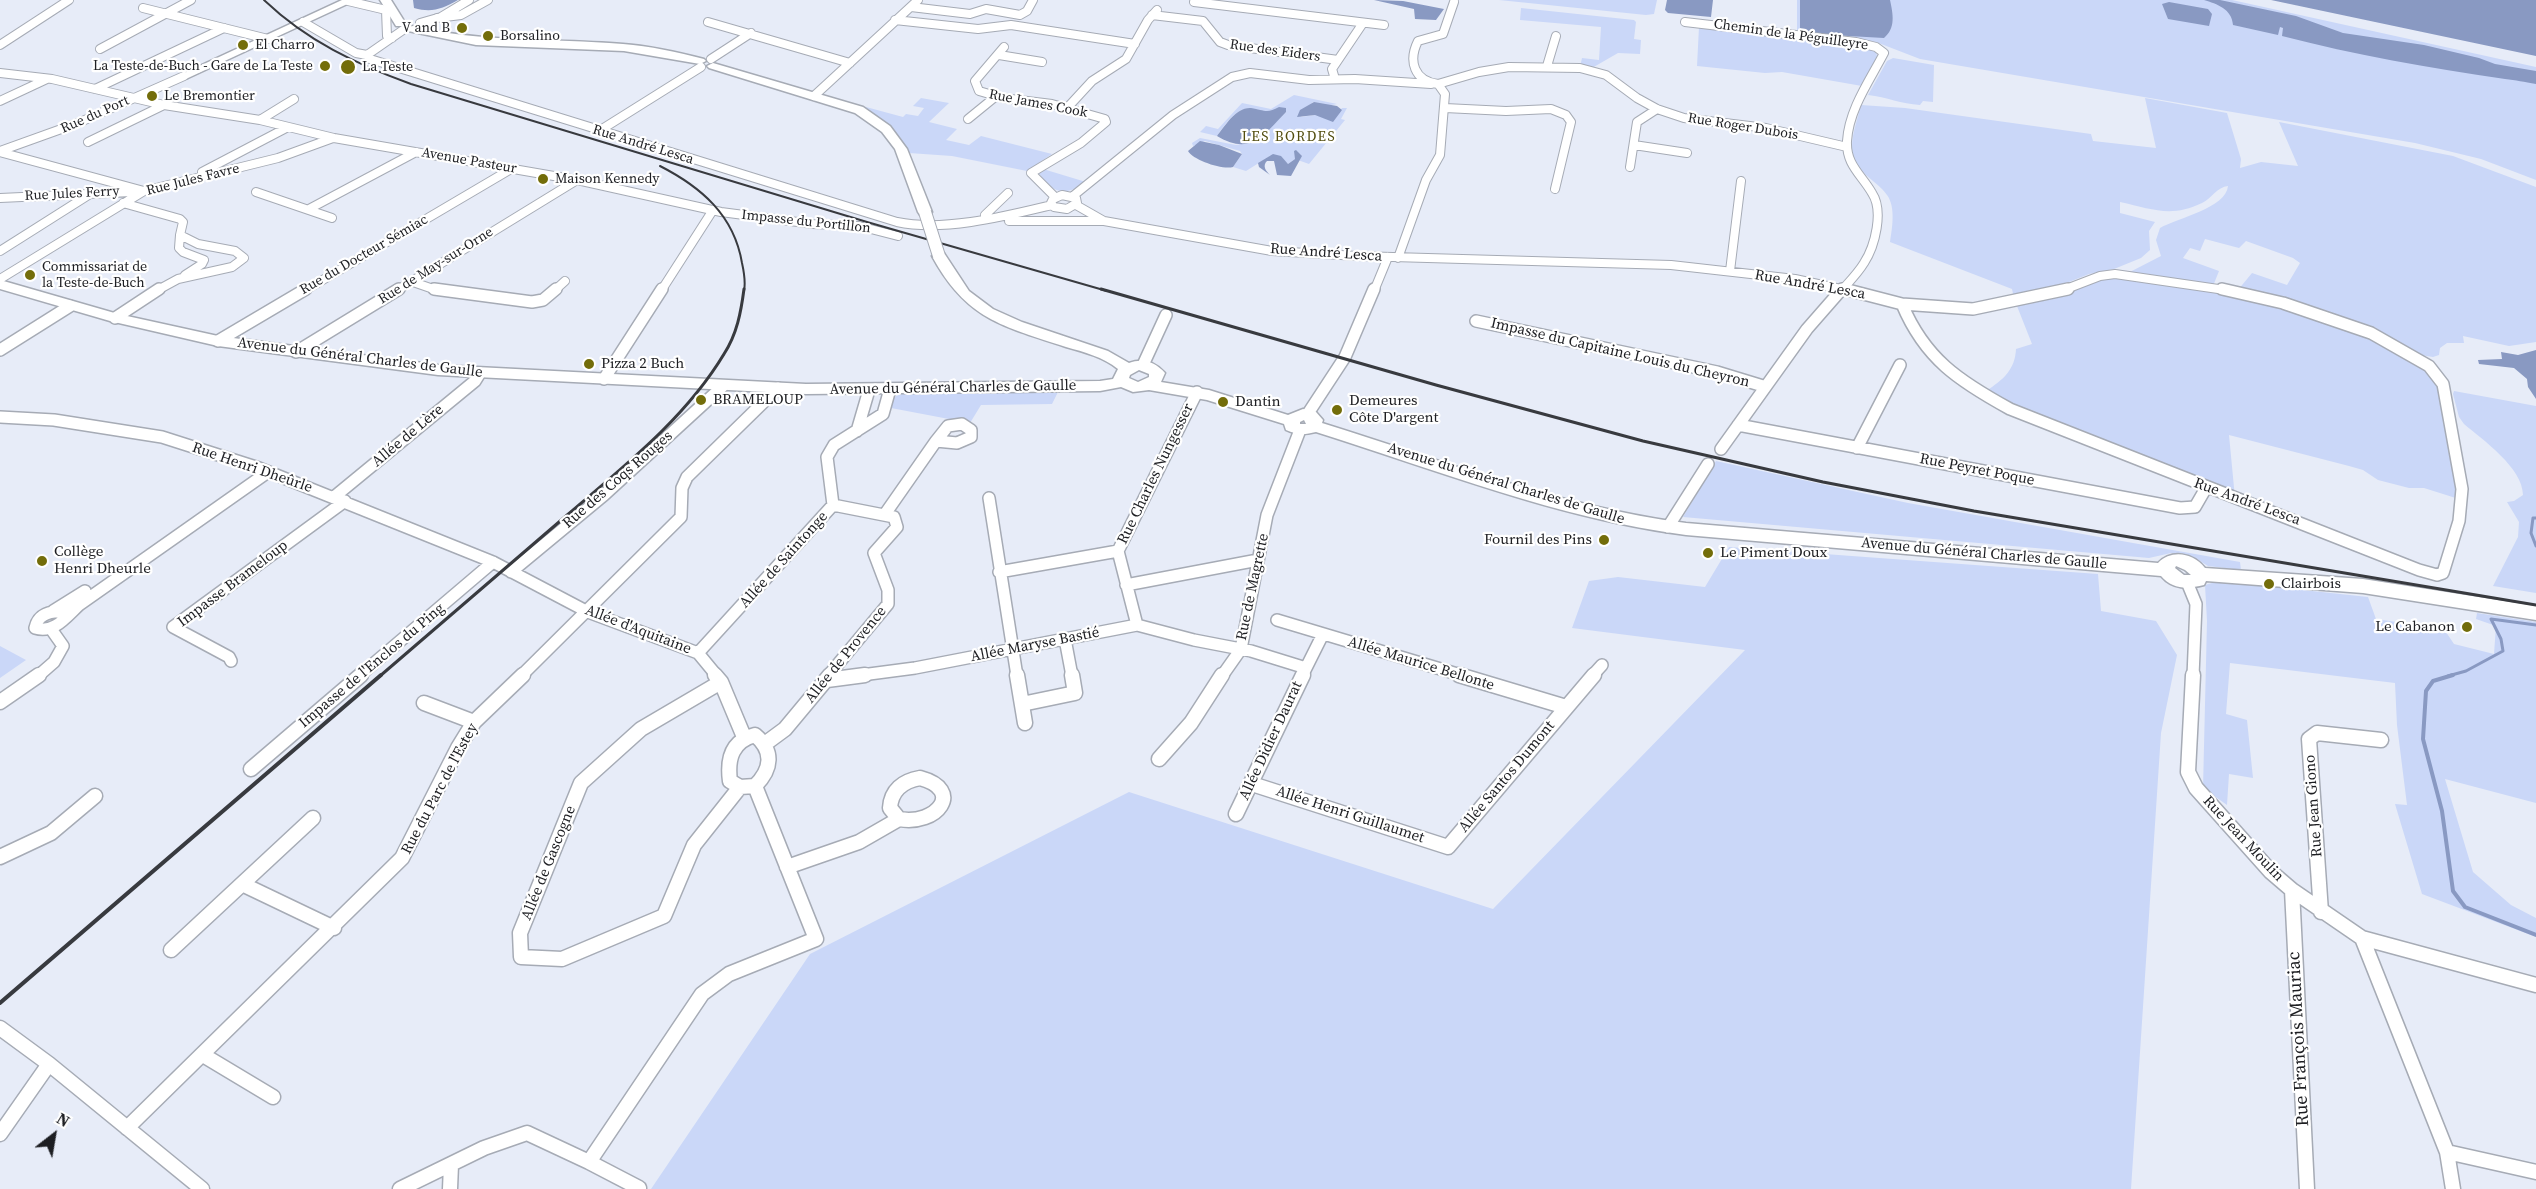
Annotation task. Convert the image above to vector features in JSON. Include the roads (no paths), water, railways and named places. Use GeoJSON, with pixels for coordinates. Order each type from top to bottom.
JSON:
{"type":"FeatureCollection","features":[{"type":"Feature","properties":{"kind":"main road","name":"Rue du Port"},"geometry":{"type":"LineString","coordinates":[[184,76],[350,1]]}},
{"type":"Feature","properties":{"kind":"main road"},"geometry":{"type":"LineString","coordinates":[[384,4],[392,6],[411,25],[453,38],[497,43],[628,46],[667,52],[859,110],[886,129],[901,149],[939,256],[953,281],[966,296],[985,309],[1019,325],[1111,357],[1125,375],[1137,387],[1153,381],[1152,367],[1143,365],[1125,375]]}},
{"type":"Feature","properties":{"kind":"main road","name":"Avenue du Général Charles de Gaulle"},"geometry":{"type":"LineString","coordinates":[[0,285],[114,318],[218,341],[438,370],[723,386],[869,390],[1100,386],[1125,375]]}},
{"type":"Feature","properties":{"kind":"main road","name":"Avenue du Général Charles de Gaulle"},"geometry":{"type":"LineString","coordinates":[[1153,381],[1223,393],[1301,422]]}},
{"type":"Feature","properties":{"kind":"main road","name":"Avenue du Général Charles de Gaulle"},"geometry":{"type":"LineString","coordinates":[[1153,381],[1301,422],[1578,509],[1632,522],[2166,570],[2165,563],[2177,560],[2189,563],[2194,578]]}},
{"type":"Feature","properties":{"kind":"main road"},"geometry":{"type":"LineString","coordinates":[[2194,578],[2363,586],[2536,614]]}},
{"type":"Feature","properties":{"kind":"street"},"geometry":{"type":"LineString","coordinates":[[0,45],[69,0]]}},
{"type":"Feature","properties":{"kind":"street"},"geometry":{"type":"LineString","coordinates":[[100,49],[191,0]]}},
{"type":"Feature","properties":{"kind":"street"},"geometry":{"type":"LineString","coordinates":[[437,18],[469,0]]}},
{"type":"Feature","properties":{"kind":"street"},"geometry":{"type":"LineString","coordinates":[[368,55],[411,25],[461,15],[488,0]]}},
{"type":"Feature","properties":{"kind":"street"},"geometry":{"type":"LineString","coordinates":[[814,96],[918,0]]}},
{"type":"Feature","properties":{"kind":"street"},"geometry":{"type":"LineString","coordinates":[[911,7],[970,14],[986,9],[1020,15],[1027,11],[1033,0]]}},
{"type":"Feature","properties":{"kind":"street"},"geometry":{"type":"LineString","coordinates":[[350,1],[384,4],[387,36],[392,38]]}},
{"type":"Feature","properties":{"kind":"street"},"geometry":{"type":"LineString","coordinates":[[1194,2],[1384,25]]}},
{"type":"Feature","properties":{"kind":"street"},"geometry":{"type":"LineString","coordinates":[[1454,2],[1443,34],[1418,41],[1412,56],[1415,72],[1445,94],[1445,108],[1508,112],[1537,108],[1567,115],[1572,122],[1555,189]]}},
{"type":"Feature","properties":{"kind":"street"},"geometry":{"type":"LineString","coordinates":[[1068,107],[1092,81],[1123,62],[1155,12],[1203,21],[1214,5]]}},
{"type":"Feature","properties":{"kind":"street"},"geometry":{"type":"LineString","coordinates":[[143,8],[267,39]]}},
{"type":"Feature","properties":{"kind":"street"},"geometry":{"type":"LineString","coordinates":[[895,20],[978,29],[1011,25],[1135,44]]}},
{"type":"Feature","properties":{"kind":"street","name":"Rue des Eiders"},"geometry":{"type":"LineString","coordinates":[[1203,21],[1220,42],[1228,45],[1338,60]]}},
{"type":"Feature","properties":{"kind":"street","name":"Rue André Lesca"},"geometry":{"type":"LineString","coordinates":[[303,22],[356,53],[368,55],[370,59],[754,179],[915,226],[995,219],[1104,220],[1264,249],[1393,257],[1587,261],[1730,271],[1841,288],[1902,304],[1973,309],[2069,289],[2100,276],[2115,274],[2235,291],[2283,303],[2338,320],[2400,348],[2429,366],[2443,384],[2462,489],[2459,521],[2443,573],[2440,575],[2420,570],[2206,488],[2010,409],[1950,375],[1932,358],[1906,316],[1902,304]]}},
{"type":"Feature","properties":{"kind":"street"},"geometry":{"type":"LineString","coordinates":[[708,22],[850,63]]}},
{"type":"Feature","properties":{"kind":"street","name":"Chemin de la Péguilleyre"},"geometry":{"type":"LineString","coordinates":[[1684,22],[1856,42],[1879,48],[1884,53],[1856,105],[1847,147]]}},
{"type":"Feature","properties":{"kind":"street"},"geometry":{"type":"LineString","coordinates":[[1335,79],[1332,69],[1363,23]]}},
{"type":"Feature","properties":{"kind":"street"},"geometry":{"type":"LineString","coordinates":[[95,89],[224,28]]}},
{"type":"Feature","properties":{"kind":"street"},"geometry":{"type":"LineString","coordinates":[[599,131],[751,33]]}},
{"type":"Feature","properties":{"kind":"street"},"geometry":{"type":"LineString","coordinates":[[1547,66],[1556,36]]}},
{"type":"Feature","properties":{"kind":"street","name":"Rue James Cook"},"geometry":{"type":"LineString","coordinates":[[1004,47],[975,81],[979,91],[995,97],[1068,107],[1105,119],[1106,122],[1081,143],[1031,173],[1054,201]]}},
{"type":"Feature","properties":{"kind":"street"},"geometry":{"type":"LineString","coordinates":[[999,55],[1042,62]]}},
{"type":"Feature","properties":{"kind":"street","name":"Rue Roger Dubois"},"geometry":{"type":"LineString","coordinates":[[1074,201],[1173,115],[1232,77],[1250,73],[1309,80],[1335,79],[1434,84],[1494,69],[1547,66],[1600,72],[1657,109],[1698,121],[1766,128],[1847,147]]}},
{"type":"Feature","properties":{"kind":"street","name":"Avenue Pasteur"},"geometry":{"type":"LineString","coordinates":[[0,73],[47,79],[164,105],[260,120],[334,138],[577,180],[713,210]]}},
{"type":"Feature","properties":{"kind":"street","name":"Rue du Port"},"geometry":{"type":"LineString","coordinates":[[0,152],[78,123],[184,76]]}},
{"type":"Feature","properties":{"kind":"street"},"geometry":{"type":"LineString","coordinates":[[0,101],[47,79]]}},
{"type":"Feature","properties":{"kind":"street"},"geometry":{"type":"LineString","coordinates":[[968,119],[995,97]]}},
{"type":"Feature","properties":{"kind":"street"},"geometry":{"type":"LineString","coordinates":[[260,120],[294,99]]}},
{"type":"Feature","properties":{"kind":"street"},"geometry":{"type":"LineString","coordinates":[[88,142],[164,105]]}},
{"type":"Feature","properties":{"kind":"street","name":"Rue de Magrette"},"geometry":{"type":"LineString","coordinates":[[1159,759],[1193,724],[1234,656],[1241,649],[1270,506],[1301,422],[1345,357],[1393,257],[1426,180],[1440,155],[1445,108]]}},
{"type":"Feature","properties":{"kind":"street"},"geometry":{"type":"LineString","coordinates":[[1629,167],[1637,122],[1657,109]]}},
{"type":"Feature","properties":{"kind":"street"},"geometry":{"type":"LineString","coordinates":[[187,180],[288,126]]}},
{"type":"Feature","properties":{"kind":"street","name":"Rue Jules Favre"},"geometry":{"type":"LineString","coordinates":[[0,279],[144,191],[278,158],[334,138]]}},
{"type":"Feature","properties":{"kind":"street"},"geometry":{"type":"LineString","coordinates":[[1634,145],[1687,153]]}},
{"type":"Feature","properties":{"kind":"street"},"geometry":{"type":"LineString","coordinates":[[1721,449],[1763,386],[1841,288],[1867,260],[1878,212],[1875,193],[1852,168],[1847,147]]}},
{"type":"Feature","properties":{"kind":"street"},"geometry":{"type":"LineString","coordinates":[[0,152],[144,191]]}},
{"type":"Feature","properties":{"kind":"street"},"geometry":{"type":"LineString","coordinates":[[309,209],[353,184],[383,172],[416,152]]}},
{"type":"Feature","properties":{"kind":"street","name":"Rue du Docteur Sémiac"},"geometry":{"type":"LineString","coordinates":[[218,341],[511,169]]}},
{"type":"Feature","properties":{"kind":"street","name":"Rue de May-sur-Orne"},"geometry":{"type":"LineString","coordinates":[[296,352],[577,180]]}},
{"type":"Feature","properties":{"kind":"street"},"geometry":{"type":"LineString","coordinates":[[1730,271],[1741,181]]}},
{"type":"Feature","properties":{"kind":"street","name":"Rue Jules Ferry"},"geometry":{"type":"LineString","coordinates":[[0,198],[144,191]]}},
{"type":"Feature","properties":{"kind":"street"},"geometry":{"type":"LineString","coordinates":[[256,192],[333,218]]}},
{"type":"Feature","properties":{"kind":"street"},"geometry":{"type":"LineString","coordinates":[[0,251],[91,193]]}},
{"type":"Feature","properties":{"kind":"street"},"geometry":{"type":"LineString","coordinates":[[985,214],[1008,193]]}},
{"type":"Feature","properties":{"kind":"street"},"geometry":{"type":"LineString","coordinates":[[1054,201],[1063,209]]}},
{"type":"Feature","properties":{"kind":"street","name":"Rue André Lesca"},"geometry":{"type":"LineString","coordinates":[[995,219],[1054,201],[1074,201],[1104,220]]}},
{"type":"Feature","properties":{"kind":"street"},"geometry":{"type":"LineString","coordinates":[[1060,221],[1063,209],[1074,201]]}},
{"type":"Feature","properties":{"kind":"street"},"geometry":{"type":"LineString","coordinates":[[114,318],[202,264],[204,260],[183,252],[179,248],[183,222],[180,219],[123,203]]}},
{"type":"Feature","properties":{"kind":"street"},"geometry":{"type":"LineString","coordinates":[[604,379],[713,210]]}},
{"type":"Feature","properties":{"kind":"street","name":"Impasse du Portillon"},"geometry":{"type":"LineString","coordinates":[[713,210],[813,224],[861,226],[898,236]]}},
{"type":"Feature","properties":{"kind":"street"},"geometry":{"type":"LineString","coordinates":[[178,279],[231,267],[244,258],[241,254],[195,243],[180,235]]}},
{"type":"Feature","properties":{"kind":"street"},"geometry":{"type":"LineString","coordinates":[[413,282],[443,292],[532,302],[543,300],[565,281]]}},
{"type":"Feature","properties":{"kind":"street"},"geometry":{"type":"LineString","coordinates":[[0,350],[70,306]]}},
{"type":"Feature","properties":{"kind":"street"},"geometry":{"type":"LineString","coordinates":[[1143,365],[1166,315]]}},
{"type":"Feature","properties":{"kind":"street","name":"Impasse du Capitaine Louis du Cheyron"},"geometry":{"type":"LineString","coordinates":[[1476,321],[1717,372],[1763,386]]}},
{"type":"Feature","properties":{"kind":"street"},"geometry":{"type":"LineString","coordinates":[[1857,447],[1900,365]]}},
{"type":"Feature","properties":{"kind":"street","name":"Allée de Lère"},"geometry":{"type":"LineString","coordinates":[[339,499],[475,381],[480,373]]}},
{"type":"Feature","properties":{"kind":"street","name":"Rue des Coqs Rouges"},"geometry":{"type":"LineString","coordinates":[[511,572],[604,495],[723,386]]}},
{"type":"Feature","properties":{"kind":"street","name":"Rue du Parc de l'Estey"},"geometry":{"type":"LineString","coordinates":[[127,1128],[334,928],[402,858],[415,837],[458,748],[474,722],[588,612],[681,517],[684,508],[680,498],[681,487],[687,477],[778,388]]}},
{"type":"Feature","properties":{"kind":"street","name":"Allée de Saintonge"},"geometry":{"type":"LineString","coordinates":[[698,653],[833,505],[827,457],[834,445],[883,414],[890,389]]}},
{"type":"Feature","properties":{"kind":"street"},"geometry":{"type":"LineString","coordinates":[[856,431],[869,390]]}},
{"type":"Feature","properties":{"kind":"street","name":"Rue Charles Nungesser"},"geometry":{"type":"LineString","coordinates":[[1137,625],[1118,551],[1197,393]]}},
{"type":"Feature","properties":{"kind":"street","name":"Rue Henri Dheûrle"},"geometry":{"type":"LineString","coordinates":[[0,417],[54,420],[162,437],[264,470],[494,562]]}},
{"type":"Feature","properties":{"kind":"street","name":"Rue Peyret Poque"},"geometry":{"type":"LineString","coordinates":[[1738,425],[2180,508],[2195,507],[2206,488]]}},
{"type":"Feature","properties":{"kind":"street"},"geometry":{"type":"LineString","coordinates":[[833,505],[885,514],[936,441]]}},
{"type":"Feature","properties":{"kind":"street"},"geometry":{"type":"LineString","coordinates":[[1668,527],[1708,464]]}},
{"type":"Feature","properties":{"kind":"street"},"geometry":{"type":"LineString","coordinates":[[0,702],[52,664],[61,654],[63,646],[51,629],[57,626],[59,614],[264,470]]}},
{"type":"Feature","properties":{"kind":"street"},"geometry":{"type":"LineString","coordinates":[[989,498],[999,572],[1025,723]]}},
{"type":"Feature","properties":{"kind":"street","name":"Impasse Brameloup"},"geometry":{"type":"LineString","coordinates":[[231,661],[229,657],[173,627],[339,499]]}},
{"type":"Feature","properties":{"kind":"street","name":"Allée de Provence"},"geometry":{"type":"LineString","coordinates":[[766,742],[785,729],[888,604],[890,591],[875,562],[873,553],[897,527],[894,517],[885,514]]}},
{"type":"Feature","properties":{"kind":"street"},"geometry":{"type":"LineString","coordinates":[[999,572],[1118,551]]}},
{"type":"Feature","properties":{"kind":"street"},"geometry":{"type":"LineString","coordinates":[[1126,585],[1258,560]]}},
{"type":"Feature","properties":{"kind":"street","name":"Allée d'Aquitaine"},"geometry":{"type":"LineString","coordinates":[[494,562],[588,612],[698,653],[721,682],[744,737]]}},
{"type":"Feature","properties":{"kind":"street","name":"Impasse de l'Enclos du Ping"},"geometry":{"type":"LineString","coordinates":[[251,769],[494,562]]}},
{"type":"Feature","properties":{"kind":"street","name":"Rue Jean Moulin"},"geometry":{"type":"LineString","coordinates":[[2194,578],[2196,604],[2188,772],[2196,788],[2246,846],[2292,890],[2362,939],[2536,985]]}},
{"type":"Feature","properties":{"kind":"street","name":"Allée Maurice Bellonte"},"geometry":{"type":"LineString","coordinates":[[1277,620],[1566,707]]}},
{"type":"Feature","properties":{"kind":"street","name":"Allée Maryse Bastié"},"geometry":{"type":"LineString","coordinates":[[827,680],[915,668],[1137,625],[1241,649],[1305,668]]}},
{"type":"Feature","properties":{"kind":"street","name":"Allée Didier Daurat"},"geometry":{"type":"LineString","coordinates":[[1236,814],[1323,634]]}},
{"type":"Feature","properties":{"kind":"street"},"geometry":{"type":"LineString","coordinates":[[1022,704],[1075,693],[1065,639]]}},
{"type":"Feature","properties":{"kind":"street","name":"Allée Santos Dumont"},"geometry":{"type":"LineString","coordinates":[[1448,847],[1602,665]]}},
{"type":"Feature","properties":{"kind":"street","name":"Allée de Gascogne"},"geometry":{"type":"LineString","coordinates":[[721,682],[641,729],[581,783],[520,933],[521,957],[562,959],[664,916],[694,845],[740,787]]}},
{"type":"Feature","properties":{"kind":"street"},"geometry":{"type":"LineString","coordinates":[[424,703],[474,722]]}},
{"type":"Feature","properties":{"kind":"street","name":"Rue Jean Giono"},"geometry":{"type":"LineString","coordinates":[[2321,912],[2309,739],[2317,733],[2381,740]]}},
{"type":"Feature","properties":{"kind":"street"},"geometry":{"type":"LineString","coordinates":[[755,735],[766,742],[771,756],[769,769],[755,786],[740,787],[730,781],[728,767],[733,748],[744,737],[755,735]]}},
{"type":"Feature","properties":{"kind":"street","name":"Allée Henri Guillaumet"},"geometry":{"type":"LineString","coordinates":[[1252,784],[1448,847]]}},
{"type":"Feature","properties":{"kind":"street"},"geometry":{"type":"LineString","coordinates":[[589,1162],[702,994],[729,974],[816,939],[755,786]]}},
{"type":"Feature","properties":{"kind":"street"},"geometry":{"type":"LineString","coordinates":[[0,857],[51,832],[95,796]]}},
{"type":"Feature","properties":{"kind":"street"},"geometry":{"type":"LineString","coordinates":[[171,950],[313,818]]}},
{"type":"Feature","properties":{"kind":"street"},"geometry":{"type":"LineString","coordinates":[[787,867],[859,842],[898,819]]}},
{"type":"Feature","properties":{"kind":"street"},"geometry":{"type":"LineString","coordinates":[[242,884],[334,928]]}},
{"type":"Feature","properties":{"kind":"street","name":"Rue François Mauriac"},"geometry":{"type":"LineString","coordinates":[[2292,890],[2307,1189]]}},
{"type":"Feature","properties":{"kind":"street"},"geometry":{"type":"LineString","coordinates":[[2362,939],[2447,1152],[2453,1189]]}},
{"type":"Feature","properties":{"kind":"street"},"geometry":{"type":"LineString","coordinates":[[0,1028],[49,1064],[202,1189]]}},
{"type":"Feature","properties":{"kind":"street"},"geometry":{"type":"LineString","coordinates":[[204,1055],[273,1097]]}},
{"type":"Feature","properties":{"kind":"street"},"geometry":{"type":"LineString","coordinates":[[0,1134],[49,1064]]}},
{"type":"Feature","properties":{"kind":"street"},"geometry":{"type":"LineString","coordinates":[[400,1189],[484,1148],[527,1132],[639,1188]]}},
{"type":"Feature","properties":{"kind":"street"},"geometry":{"type":"LineString","coordinates":[[2447,1152],[2536,1172]]}},
{"type":"Feature","properties":{"kind":"street"},"geometry":{"type":"LineString","coordinates":[[450,1189],[451,1165]]}},
{"type":"Feature","properties":{"kind":"waterway"},"geometry":{"type":"LineString","coordinates":[[2536,518],[2533,518],[2531,533],[2536,546]]}},
{"type":"Feature","properties":{"kind":"waterway"},"geometry":{"type":"LineString","coordinates":[[2448,676],[2466,671],[2503,651],[2501,639],[2491,619],[2536,625]]}},
{"type":"Feature","properties":{"kind":"waterway"},"geometry":{"type":"LineString","coordinates":[[2453,675],[2433,681],[2426,691],[2423,739],[2442,811],[2453,891],[2465,907],[2536,935]]}},
{"type":"Feature","properties":{"kind":"railway"},"geometry":{"type":"LineString","coordinates":[[264,0],[297,28],[333,50],[411,84],[867,222],[1107,291]]}},
{"type":"Feature","properties":{"kind":"railway"},"geometry":{"type":"LineString","coordinates":[[660,166],[702,193],[723,217],[738,246],[744,273],[744,291]]}},
{"type":"Feature","properties":{"kind":"railway"},"geometry":{"type":"LineString","coordinates":[[380,676],[609,479],[672,421],[708,378],[732,339],[738,323],[744,289]]}},
{"type":"Feature","properties":{"kind":"railway"},"geometry":{"type":"LineString","coordinates":[[1101,289],[1436,385],[1643,441],[1823,482],[1974,511],[2536,605]]}},
{"type":"Feature","properties":{"kind":"railway"},"geometry":{"type":"LineString","coordinates":[[0,1003],[381,675]]}},
{"type":"Feature","properties":{"kind":"place","name":"V and B"},"geometry":{"type":"Point","coordinates":[462,28]}},
{"type":"Feature","properties":{"kind":"place","name":"Borsalino"},"geometry":{"type":"Point","coordinates":[488,36]}},
{"type":"Feature","properties":{"kind":"place","name":"El Charro"},"geometry":{"type":"Point","coordinates":[243,45]}},
{"type":"Feature","properties":{"kind":"place","name":"La Teste-de-Buch - Gare de La Teste"},"geometry":{"type":"Point","coordinates":[325,66]}},
{"type":"Feature","properties":{"kind":"place","name":"La Teste"},"geometry":{"type":"Point","coordinates":[348,67]}},
{"type":"Feature","properties":{"kind":"place","name":"Le Bremontier"},"geometry":{"type":"Point","coordinates":[152,96]}},
{"type":"Feature","properties":{"kind":"place","name":"Maison Kennedy"},"geometry":{"type":"Point","coordinates":[543,179]}},
{"type":"Feature","properties":{"kind":"place","name":"Commissariat de la Teste-de-Buch"},"geometry":{"type":"Point","coordinates":[30,275]}},
{"type":"Feature","properties":{"kind":"place","name":"Pizza 2 Buch"},"geometry":{"type":"Point","coordinates":[589,364]}},
{"type":"Feature","properties":{"kind":"place","name":"BRAMELOUP"},"geometry":{"type":"Point","coordinates":[701,400]}},
{"type":"Feature","properties":{"kind":"place","name":"Dantin"},"geometry":{"type":"Point","coordinates":[1223,402]}},
{"type":"Feature","properties":{"kind":"place","name":"Demeures Côte D'argent"},"geometry":{"type":"Point","coordinates":[1337,410]}},
{"type":"Feature","properties":{"kind":"place","name":"Fournil des Pins"},"geometry":{"type":"Point","coordinates":[1604,540]}},
{"type":"Feature","properties":{"kind":"place","name":"Le Piment Doux"},"geometry":{"type":"Point","coordinates":[1708,553]}},
{"type":"Feature","properties":{"kind":"place","name":"Collège Henri Dheurle"},"geometry":{"type":"Point","coordinates":[42,561]}},
{"type":"Feature","properties":{"kind":"place","name":"Clairbois"},"geometry":{"type":"Point","coordinates":[2269,584]}},
{"type":"Feature","properties":{"kind":"place","name":"Le Cabanon"},"geometry":{"type":"Point","coordinates":[2467,627]}},
{"type":"Feature","properties":{"kind":"district","name":"LES BORDES"},"geometry":{"type":"Point","coordinates":[1289,137]}}]}
